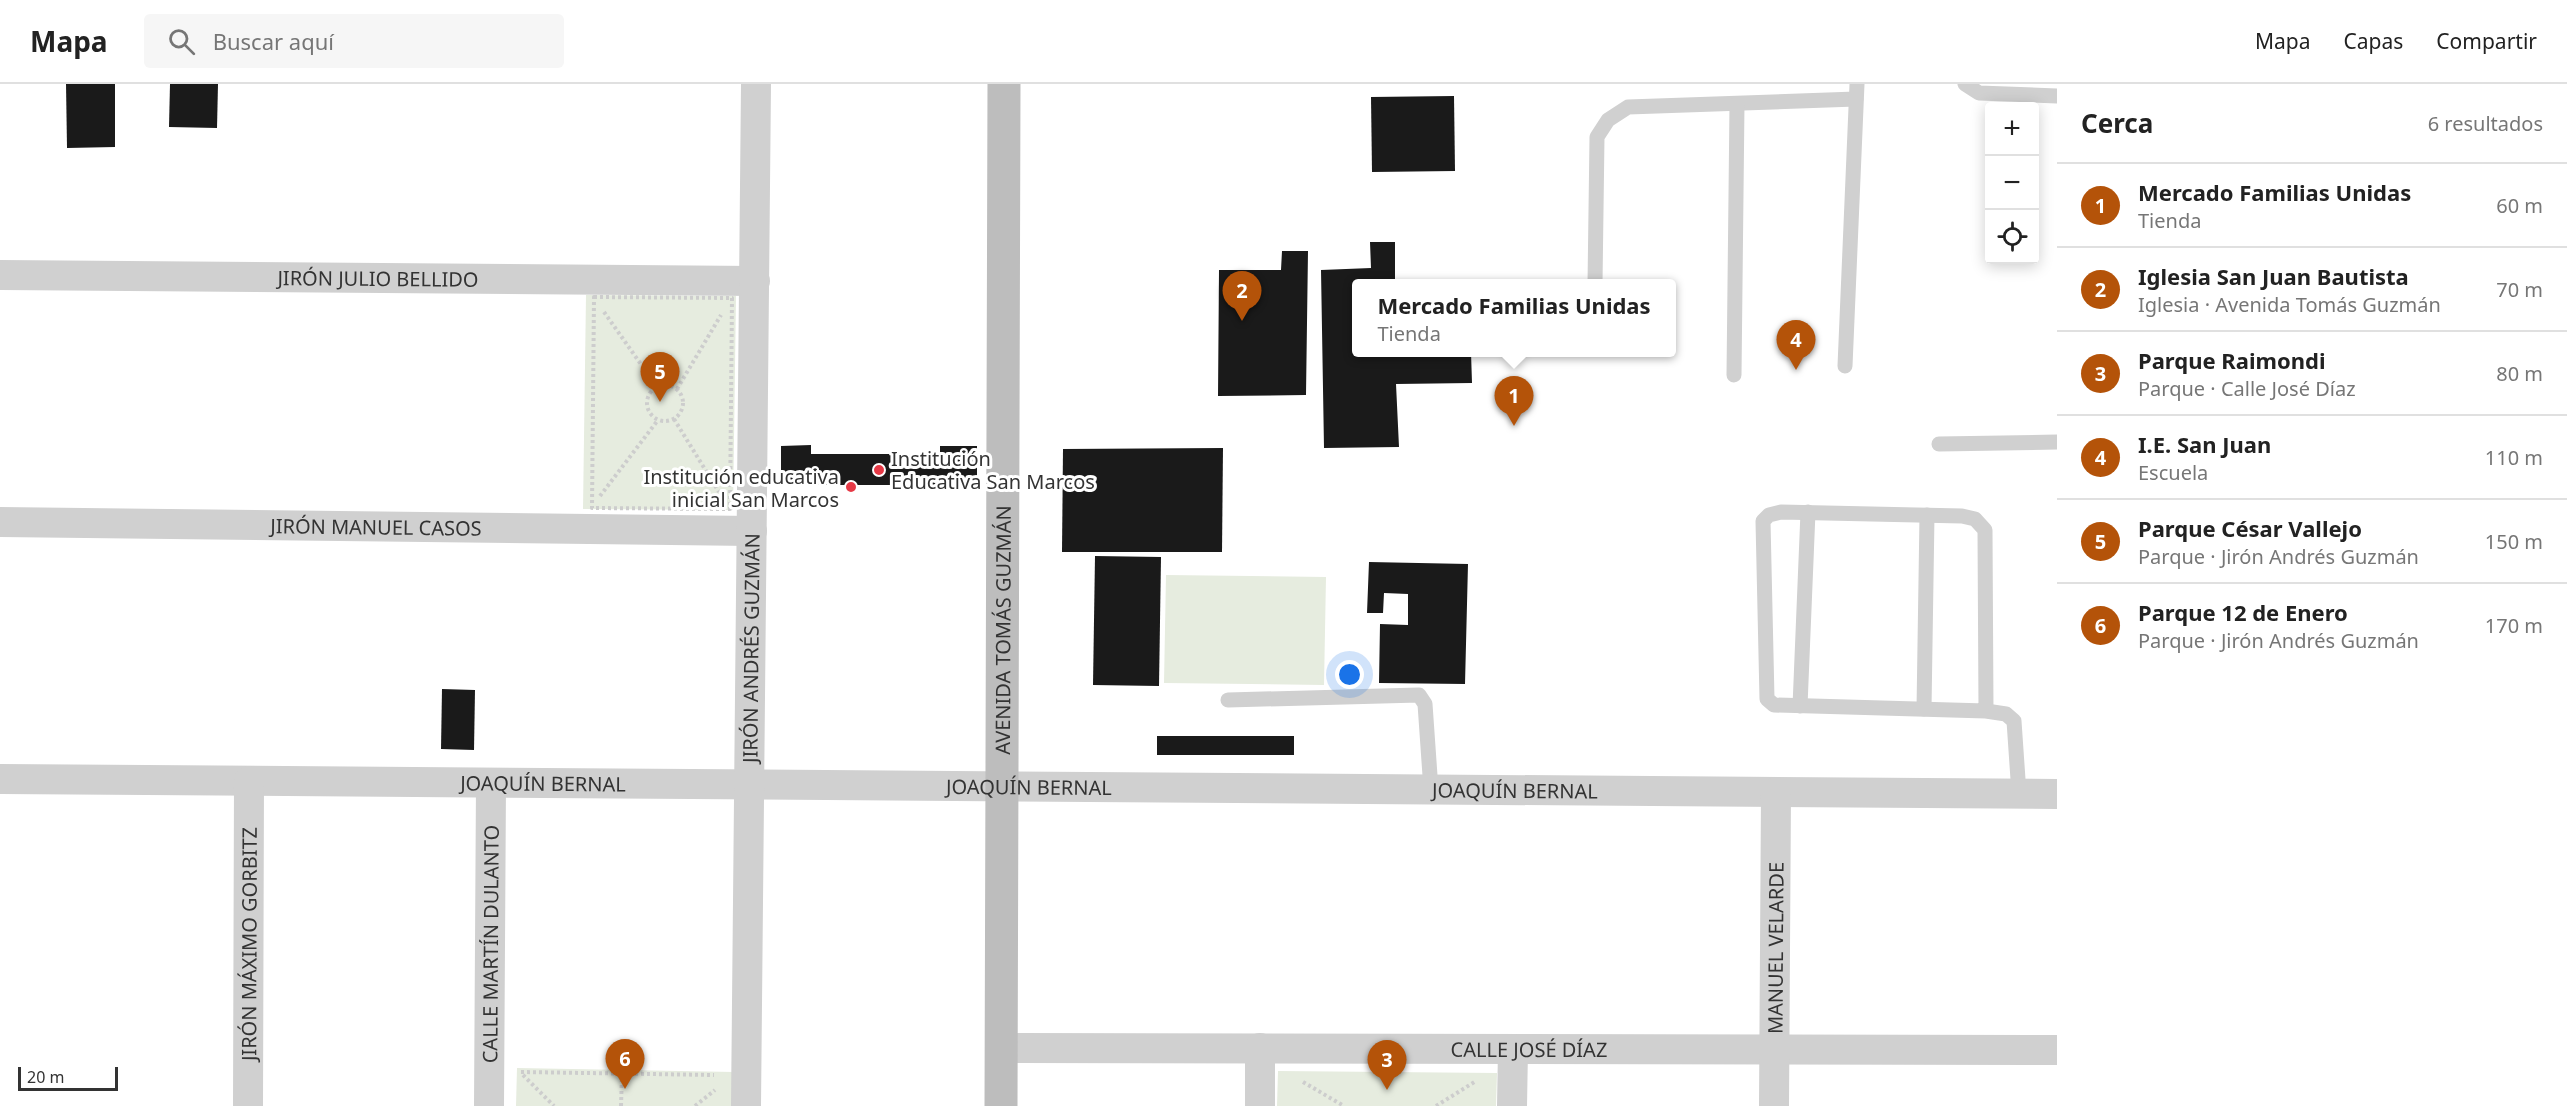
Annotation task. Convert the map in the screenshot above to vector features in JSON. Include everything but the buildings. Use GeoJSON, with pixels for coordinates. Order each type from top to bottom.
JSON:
{"type":"FeatureCollection","features":[{"type":"Feature","properties":{"kind":"street","name":"JIRÓN ANDRÉS GUZMÁN"},"geometry":{"type":"LineString","coordinates":[[746,1106],[752,531],[743,290],[756,84]]}},
{"type":"Feature","properties":{"kind":"street","name":"AVENIDA TOMÁS GUZMÁN"},"geometry":{"type":"LineString","coordinates":[[1001,1106],[1004,787],[1004,84]]}},
{"type":"Feature","properties":{"kind":"street","name":"JIRÓN JULIO BELLIDO"},"geometry":{"type":"LineString","coordinates":[[0,275],[594,289],[743,290]]}},
{"type":"Feature","properties":{"kind":"street","name":"JIRÓN MANUEL CASOS"},"geometry":{"type":"LineString","coordinates":[[0,522],[592,519],[752,531]]}},
{"type":"Feature","properties":{"kind":"street","name":"JOAQUÍN BERNAL"},"geometry":{"type":"LineString","coordinates":[[0,779],[2057,794]]}},
{"type":"Feature","properties":{"kind":"street","name":"JIRÓN MÁXIMO GORBITZ"},"geometry":{"type":"LineString","coordinates":[[248,1106],[249,781]]}},
{"type":"Feature","properties":{"kind":"street","name":"CALLE MARTÍN DULANTO"},"geometry":{"type":"LineString","coordinates":[[489,1106],[491,783]]}},
{"type":"Feature","properties":{"kind":"street","name":"MANUEL VELARDE"},"geometry":{"type":"LineString","coordinates":[[1774,1106],[1776,792]]}},
{"type":"Feature","properties":{"kind":"street","name":"CALLE JOSÉ DÍAZ"},"geometry":{"type":"LineString","coordinates":[[1002,1048],[2057,1050]]}},
{"type":"Feature","properties":{"kind":"street"},"geometry":{"type":"LineString","coordinates":[[1260,1048],[1260,1106]]}},
{"type":"Feature","properties":{"kind":"street"},"geometry":{"type":"LineString","coordinates":[[1512,1106],[1513,1049]]}},
{"type":"Feature","properties":{"kind":"lane"},"geometry":{"type":"LineString","coordinates":[[1965,84],[1979,93],[2057,96]]}},
{"type":"Feature","properties":{"kind":"lane"},"geometry":{"type":"LineString","coordinates":[[1595,279],[1597,137],[1608,120],[1628,107],[1737,104],[1856,91],[1845,366]]}},
{"type":"Feature","properties":{"kind":"lane"},"geometry":{"type":"LineString","coordinates":[[1734,375],[1737,104]]}},
{"type":"Feature","properties":{"kind":"lane"},"geometry":{"type":"LineString","coordinates":[[1939,444],[2057,442]]}},
{"type":"Feature","properties":{"kind":"lane"},"geometry":{"type":"LineString","coordinates":[[1986,711],[1985,530],[1975,519],[1962,516],[1781,512],[1769,515],[1763,521],[1767,699],[1774,705],[1986,711],[2006,714],[2014,722],[2019,794]]}},
{"type":"Feature","properties":{"kind":"lane"},"geometry":{"type":"LineString","coordinates":[[1800,706],[1808,512]]}},
{"type":"Feature","properties":{"kind":"lane"},"geometry":{"type":"LineString","coordinates":[[1924,709],[1927,515]]}},
{"type":"Feature","properties":{"kind":"lane"},"geometry":{"type":"LineString","coordinates":[[1228,700],[1419,695],[1425,704],[1431,790]]}},
{"type":"Feature","properties":{"kind":"path"},"geometry":{"type":"LineString","coordinates":[[594,289],[743,290]]}},
{"type":"Feature","properties":{"kind":"path"},"geometry":{"type":"LineString","coordinates":[[594,289],[657,387]]}},
{"type":"Feature","properties":{"kind":"path"},"geometry":{"type":"LineString","coordinates":[[592,519],[594,289]]}},
{"type":"Feature","properties":{"kind":"path"},"geometry":{"type":"LineString","coordinates":[[677,389],[743,290]]}},
{"type":"Feature","properties":{"kind":"path"},"geometry":{"type":"LineString","coordinates":[[730,509],[743,290]]}},
{"type":"Feature","properties":{"kind":"path"},"geometry":{"type":"LineString","coordinates":[[666,385],[677,389],[681,394],[683,405],[682,411],[674,419],[668,422],[658,420],[651,415],[647,404],[650,393],[657,387],[666,385]]}},
{"type":"Feature","properties":{"kind":"path"},"geometry":{"type":"LineString","coordinates":[[674,419],[730,509],[752,531]]}},
{"type":"Feature","properties":{"kind":"path"},"geometry":{"type":"LineString","coordinates":[[592,519],[658,420]]}},
{"type":"Feature","properties":{"kind":"path"},"geometry":{"type":"LineString","coordinates":[[592,519],[730,509]]}},
{"type":"Feature","properties":{"kind":"path"},"geometry":{"type":"LineString","coordinates":[[519,1072],[722,1075]]}},
{"type":"Feature","properties":{"kind":"path"},"geometry":{"type":"LineString","coordinates":[[519,1072],[519,1083]]}},
{"type":"Feature","properties":{"kind":"path"},"geometry":{"type":"LineString","coordinates":[[519,1072],[554,1106]]}},
{"type":"Feature","properties":{"kind":"path"},"geometry":{"type":"LineString","coordinates":[[621,1106],[622,1074]]}},
{"type":"Feature","properties":{"kind":"shaded area"},"geometry":{"type":"Polygon","coordinates":[[[586,295],[736,296],[733,510],[583,509],[586,295]]]}},
{"type":"Feature","properties":{"kind":"shaded area"},"geometry":{"type":"Polygon","coordinates":[[[1166,575],[1326,577],[1324,685],[1164,683],[1166,575]]]}},
{"type":"Feature","properties":{"kind":"shaded area"},"geometry":{"type":"Polygon","coordinates":[[[517,1068],[734,1072],[733,1106],[516,1106],[517,1068]]]}},
{"type":"Feature","properties":{"kind":"shaded area"},"geometry":{"type":"Polygon","coordinates":[[[1278,1071],[1497,1073],[1496,1106],[1277,1106],[1278,1071]]]}},
{"type":"Feature","properties":{"kind":"place","name":"Iglesia San Juan Bautista"},"geometry":{"type":"Point","coordinates":[1242,321]}},
{"type":"Feature","properties":{"kind":"place","name":"I.E. San Juan"},"geometry":{"type":"Point","coordinates":[1796,370]}},
{"type":"Feature","properties":{"kind":"place","name":"Parque César Vallejo"},"geometry":{"type":"Point","coordinates":[660,402]}},
{"type":"Feature","properties":{"kind":"place","name":"Mercado Familias Unidas"},"geometry":{"type":"Point","coordinates":[1514,426]}},
{"type":"Feature","properties":{"kind":"place","name":"Institución Educativa San Marcos"},"geometry":{"type":"Point","coordinates":[879,470]}},
{"type":"Feature","properties":{"kind":"place","name":"Institución educativa inicial San Marcos"},"geometry":{"type":"Point","coordinates":[851,487]}},
{"type":"Feature","properties":{"kind":"place","name":"Parque 12 de Enero"},"geometry":{"type":"Point","coordinates":[625,1089]}},
{"type":"Feature","properties":{"kind":"place","name":"Parque Raimondi"},"geometry":{"type":"Point","coordinates":[1387,1090]}}]}
